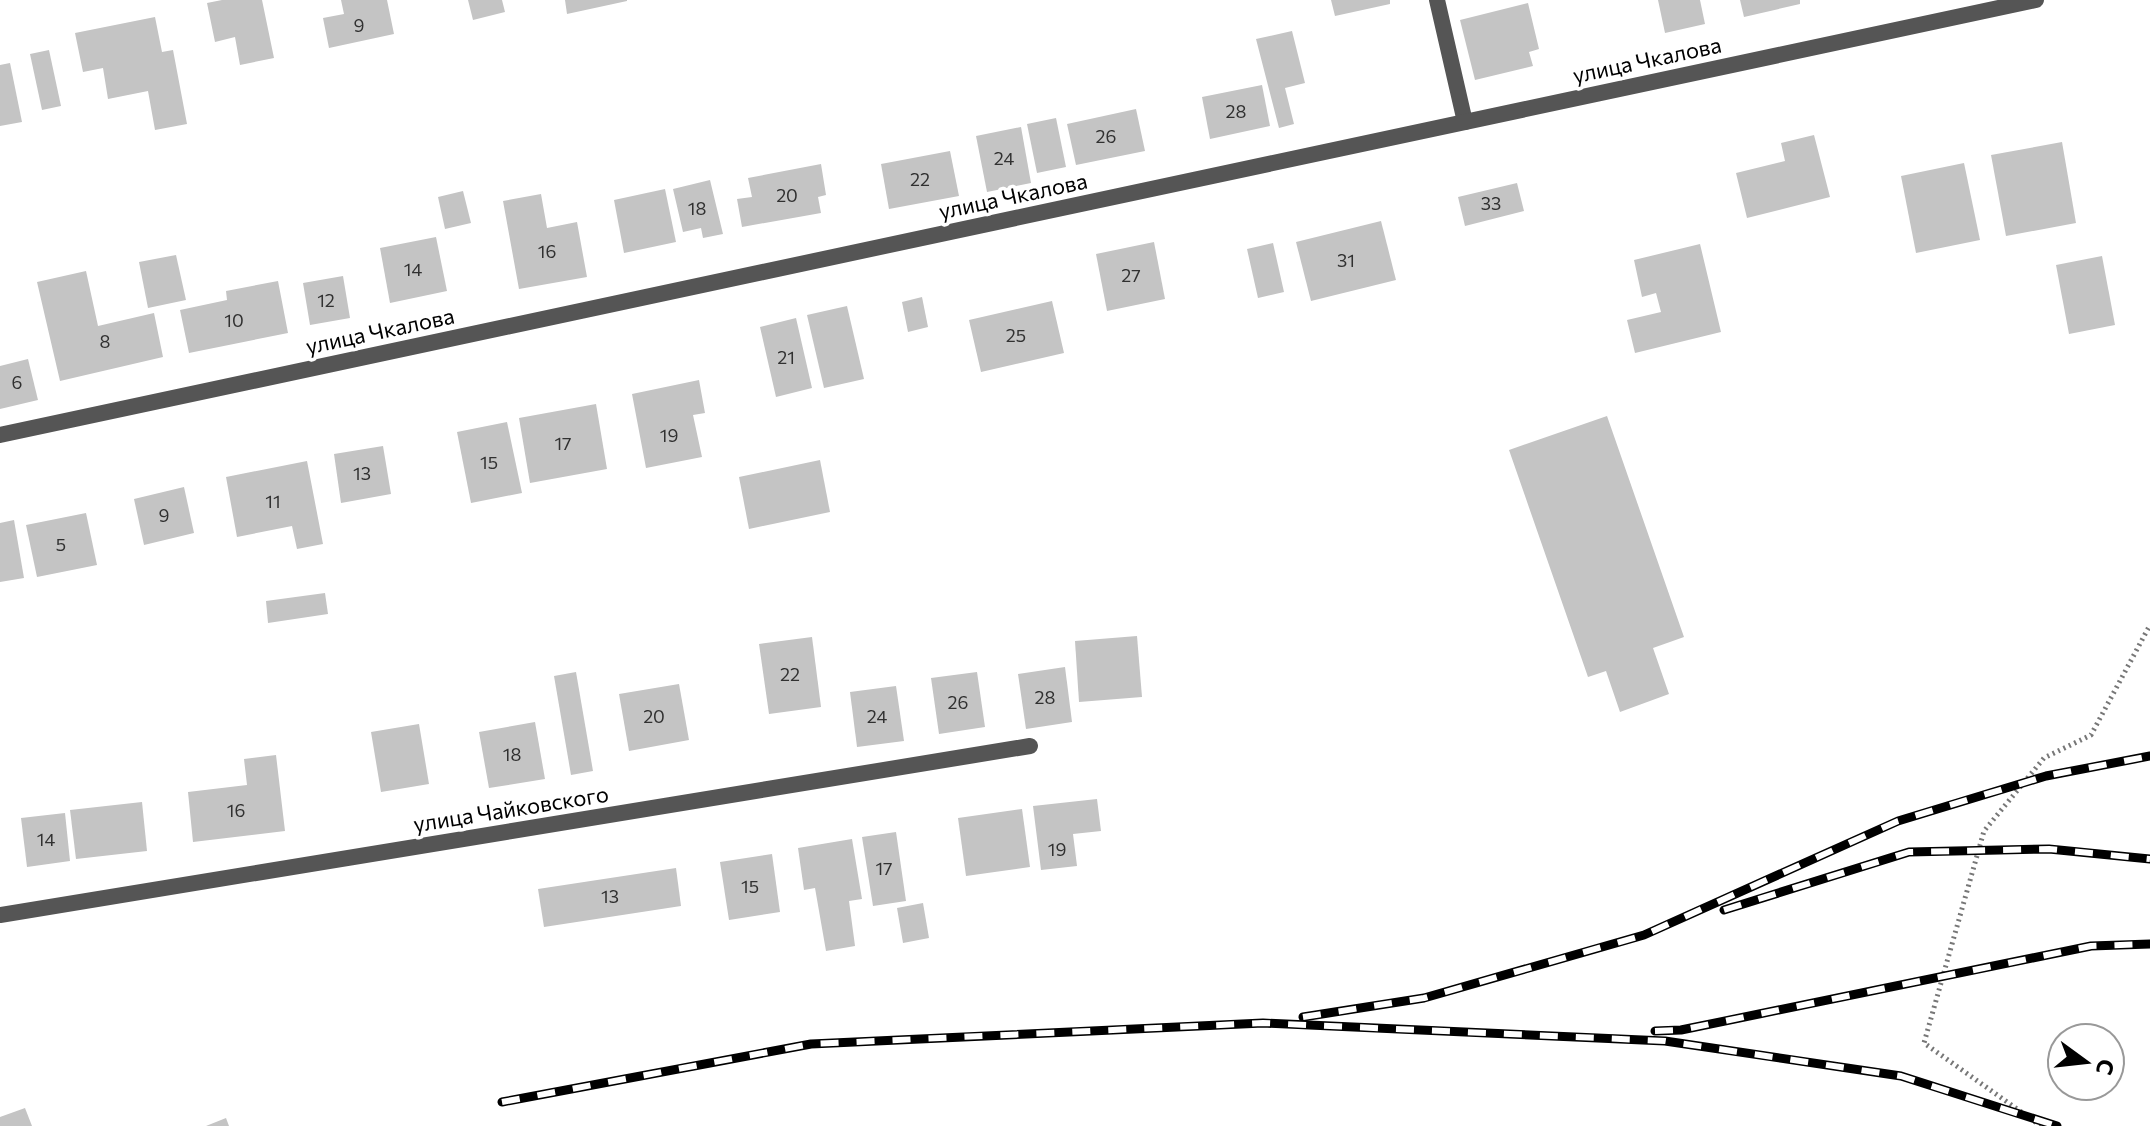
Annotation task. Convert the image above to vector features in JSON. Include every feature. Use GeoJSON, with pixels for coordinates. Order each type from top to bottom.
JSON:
{"type":"FeatureCollection","features":[{"type":"Feature","properties":{"kind":"street"},"geometry":{"type":"LineString","coordinates":[[1437,0],[1465,122]]}},
{"type":"Feature","properties":{"kind":"street","name":"улица Чкалова"},"geometry":{"type":"LineString","coordinates":[[0,435],[2036,0]]}},
{"type":"Feature","properties":{"kind":"street","name":"улица Чайковского"},"geometry":{"type":"LineString","coordinates":[[0,915],[1030,746]]}},
{"type":"Feature","properties":{"kind":"path"},"geometry":{"type":"LineString","coordinates":[[2041,1126],[1924,1043],[1984,831],[2044,758],[2091,735],[2150,625]]}},
{"type":"Feature","properties":{"kind":"building"},"geometry":{"type":"Polygon","coordinates":[[[262,0],[274,58],[240,65],[235,37],[215,42],[207,3],[262,0]]]}},
{"type":"Feature","properties":{"kind":"building"},"geometry":{"type":"Polygon","coordinates":[[[341,0],[387,0],[394,34],[329,48],[323,18],[344,14],[341,0]]]}},
{"type":"Feature","properties":{"kind":"building"},"geometry":{"type":"Polygon","coordinates":[[[468,0],[502,0],[505,12],[473,20],[468,0]]]}},
{"type":"Feature","properties":{"kind":"building"},"geometry":{"type":"Polygon","coordinates":[[[565,0],[627,0],[627,1],[567,14],[565,0]]]}},
{"type":"Feature","properties":{"kind":"building"},"geometry":{"type":"Polygon","coordinates":[[[1331,0],[1390,0],[1390,4],[1335,16],[1331,0]]]}},
{"type":"Feature","properties":{"kind":"building"},"geometry":{"type":"Polygon","coordinates":[[[1658,0],[1700,0],[1705,24],[1665,33],[1658,0]]]}},
{"type":"Feature","properties":{"kind":"building"},"geometry":{"type":"Polygon","coordinates":[[[1740,0],[1800,0],[1800,4],[1744,17],[1740,0]]]}},
{"type":"Feature","properties":{"kind":"building"},"geometry":{"type":"Polygon","coordinates":[[[1528,3],[1539,49],[1529,52],[1533,66],[1475,80],[1460,20],[1528,3]]]}},
{"type":"Feature","properties":{"kind":"building"},"geometry":{"type":"Polygon","coordinates":[[[155,17],[162,52],[173,50],[187,124],[155,130],[148,91],[108,99],[103,68],[83,72],[75,33],[155,17]]]}},
{"type":"Feature","properties":{"kind":"building"},"geometry":{"type":"Polygon","coordinates":[[[1292,31],[1305,83],[1285,88],[1294,124],[1279,128],[1256,39],[1292,31]]]}},
{"type":"Feature","properties":{"kind":"building"},"geometry":{"type":"Polygon","coordinates":[[[49,50],[61,106],[42,110],[30,54],[49,50]]]}},
{"type":"Feature","properties":{"kind":"building"},"geometry":{"type":"Polygon","coordinates":[[[10,63],[22,122],[0,126],[0,65],[10,63]]]}},
{"type":"Feature","properties":{"kind":"building"},"geometry":{"type":"Polygon","coordinates":[[[1262,85],[1270,126],[1210,139],[1202,97],[1262,85]]]}},
{"type":"Feature","properties":{"kind":"building"},"geometry":{"type":"Polygon","coordinates":[[[1136,109],[1145,151],[1076,165],[1067,124],[1136,109]]]}},
{"type":"Feature","properties":{"kind":"building"},"geometry":{"type":"Polygon","coordinates":[[[1056,118],[1066,167],[1037,173],[1027,124],[1056,118]]]}},
{"type":"Feature","properties":{"kind":"building"},"geometry":{"type":"Polygon","coordinates":[[[1021,127],[1031,183],[987,192],[976,136],[1021,127]]]}},
{"type":"Feature","properties":{"kind":"building"},"geometry":{"type":"Polygon","coordinates":[[[1814,135],[1830,197],[1747,218],[1736,173],[1785,161],[1781,143],[1814,135]]]}},
{"type":"Feature","properties":{"kind":"building"},"geometry":{"type":"Polygon","coordinates":[[[2062,142],[2076,223],[2006,236],[1991,155],[2062,142]]]}},
{"type":"Feature","properties":{"kind":"building"},"geometry":{"type":"Polygon","coordinates":[[[950,151],[959,196],[889,209],[881,164],[950,151]]]}},
{"type":"Feature","properties":{"kind":"building"},"geometry":{"type":"Polygon","coordinates":[[[1964,163],[1980,240],[1916,253],[1901,176],[1964,163]]]}},
{"type":"Feature","properties":{"kind":"building"},"geometry":{"type":"Polygon","coordinates":[[[821,164],[826,195],[818,197],[821,213],[742,227],[737,199],[752,197],[748,178],[821,164]]]}},
{"type":"Feature","properties":{"kind":"building"},"geometry":{"type":"Polygon","coordinates":[[[710,180],[723,234],[703,238],[701,228],[683,232],[673,189],[710,180]]]}},
{"type":"Feature","properties":{"kind":"building"},"geometry":{"type":"Polygon","coordinates":[[[1517,183],[1524,211],[1465,226],[1458,197],[1517,183]]]}},
{"type":"Feature","properties":{"kind":"building"},"geometry":{"type":"Polygon","coordinates":[[[665,189],[676,242],[624,253],[614,200],[665,189]]]}},
{"type":"Feature","properties":{"kind":"building"},"geometry":{"type":"Polygon","coordinates":[[[463,191],[471,223],[445,229],[438,197],[463,191]]]}},
{"type":"Feature","properties":{"kind":"building"},"geometry":{"type":"Polygon","coordinates":[[[541,194],[547,228],[577,222],[587,277],[519,289],[503,201],[541,194]]]}},
{"type":"Feature","properties":{"kind":"building"},"geometry":{"type":"Polygon","coordinates":[[[1381,221],[1396,280],[1311,301],[1296,242],[1381,221]]]}},
{"type":"Feature","properties":{"kind":"building"},"geometry":{"type":"Polygon","coordinates":[[[436,237],[447,291],[390,303],[380,248],[436,237]]]}},
{"type":"Feature","properties":{"kind":"building"},"geometry":{"type":"Polygon","coordinates":[[[1154,242],[1165,299],[1107,311],[1096,254],[1154,242]]]}},
{"type":"Feature","properties":{"kind":"building"},"geometry":{"type":"Polygon","coordinates":[[[1273,243],[1284,292],[1258,298],[1247,249],[1273,243]]]}},
{"type":"Feature","properties":{"kind":"building"},"geometry":{"type":"Polygon","coordinates":[[[1700,244],[1721,332],[1635,353],[1627,320],[1661,312],[1656,293],[1642,297],[1634,260],[1700,244]]]}},
{"type":"Feature","properties":{"kind":"building"},"geometry":{"type":"Polygon","coordinates":[[[176,255],[186,300],[148,308],[139,262],[176,255]]]}},
{"type":"Feature","properties":{"kind":"building"},"geometry":{"type":"Polygon","coordinates":[[[2102,256],[2115,325],[2069,334],[2056,265],[2102,256]]]}},
{"type":"Feature","properties":{"kind":"building"},"geometry":{"type":"Polygon","coordinates":[[[86,271],[98,326],[154,313],[163,357],[60,381],[37,282],[86,271]]]}},
{"type":"Feature","properties":{"kind":"building"},"geometry":{"type":"Polygon","coordinates":[[[343,276],[350,318],[310,325],[303,283],[343,276]]]}},
{"type":"Feature","properties":{"kind":"building"},"geometry":{"type":"Polygon","coordinates":[[[278,281],[288,333],[189,353],[180,310],[227,300],[226,291],[278,281]]]}},
{"type":"Feature","properties":{"kind":"building"},"geometry":{"type":"Polygon","coordinates":[[[922,297],[928,327],[908,332],[902,302],[922,297]]]}},
{"type":"Feature","properties":{"kind":"building"},"geometry":{"type":"Polygon","coordinates":[[[1052,301],[1064,353],[981,372],[969,320],[1052,301]]]}},
{"type":"Feature","properties":{"kind":"building"},"geometry":{"type":"Polygon","coordinates":[[[847,306],[864,379],[824,388],[807,315],[847,306]]]}},
{"type":"Feature","properties":{"kind":"building"},"geometry":{"type":"Polygon","coordinates":[[[796,318],[812,388],[776,397],[760,327],[796,318]]]}},
{"type":"Feature","properties":{"kind":"building"},"geometry":{"type":"Polygon","coordinates":[[[28,359],[38,400],[0,409],[0,366],[28,359]]]}},
{"type":"Feature","properties":{"kind":"building"},"geometry":{"type":"Polygon","coordinates":[[[699,380],[705,413],[693,415],[702,457],[646,468],[632,394],[699,380]]]}},
{"type":"Feature","properties":{"kind":"building"},"geometry":{"type":"Polygon","coordinates":[[[596,404],[607,469],[530,483],[519,418],[596,404]]]}},
{"type":"Feature","properties":{"kind":"building"},"geometry":{"type":"Polygon","coordinates":[[[1607,416],[1684,637],[1653,648],[1669,694],[1620,712],[1606,671],[1588,677],[1509,450],[1607,416]]]}},
{"type":"Feature","properties":{"kind":"building"},"geometry":{"type":"Polygon","coordinates":[[[507,422],[522,493],[471,503],[457,432],[507,422]]]}},
{"type":"Feature","properties":{"kind":"building"},"geometry":{"type":"Polygon","coordinates":[[[383,446],[391,494],[341,503],[334,454],[383,446]]]}},
{"type":"Feature","properties":{"kind":"building"},"geometry":{"type":"Polygon","coordinates":[[[820,460],[830,512],[749,529],[739,477],[820,460]]]}},
{"type":"Feature","properties":{"kind":"building"},"geometry":{"type":"Polygon","coordinates":[[[307,461],[323,544],[297,549],[292,526],[237,537],[226,477],[307,461]]]}},
{"type":"Feature","properties":{"kind":"building"},"geometry":{"type":"Polygon","coordinates":[[[184,487],[194,533],[144,545],[134,499],[184,487]]]}},
{"type":"Feature","properties":{"kind":"building"},"geometry":{"type":"Polygon","coordinates":[[[86,513],[97,565],[37,577],[26,525],[86,513]]]}},
{"type":"Feature","properties":{"kind":"building"},"geometry":{"type":"Polygon","coordinates":[[[14,520],[24,578],[0,582],[0,523],[14,520]]]}},
{"type":"Feature","properties":{"kind":"building"},"geometry":{"type":"Polygon","coordinates":[[[325,593],[328,614],[268,623],[266,601],[325,593]]]}},
{"type":"Feature","properties":{"kind":"building"},"geometry":{"type":"Polygon","coordinates":[[[1137,636],[1142,697],[1079,702],[1075,641],[1137,636]]]}},
{"type":"Feature","properties":{"kind":"building"},"geometry":{"type":"Polygon","coordinates":[[[812,637],[821,707],[769,714],[759,644],[812,637]]]}},
{"type":"Feature","properties":{"kind":"building"},"geometry":{"type":"Polygon","coordinates":[[[1065,667],[1072,722],[1026,729],[1018,674],[1065,667]]]}},
{"type":"Feature","properties":{"kind":"building"},"geometry":{"type":"Polygon","coordinates":[[[576,672],[593,771],[571,775],[554,676],[576,672]]]}},
{"type":"Feature","properties":{"kind":"building"},"geometry":{"type":"Polygon","coordinates":[[[977,672],[985,727],[939,734],[931,678],[977,672]]]}},
{"type":"Feature","properties":{"kind":"building"},"geometry":{"type":"Polygon","coordinates":[[[679,684],[689,740],[629,751],[619,694],[679,684]]]}},
{"type":"Feature","properties":{"kind":"building"},"geometry":{"type":"Polygon","coordinates":[[[896,686],[904,741],[857,747],[850,692],[896,686]]]}},
{"type":"Feature","properties":{"kind":"building"},"geometry":{"type":"Polygon","coordinates":[[[535,722],[545,779],[489,788],[479,732],[535,722]]]}},
{"type":"Feature","properties":{"kind":"building"},"geometry":{"type":"Polygon","coordinates":[[[419,724],[429,784],[381,792],[371,732],[419,724]]]}},
{"type":"Feature","properties":{"kind":"building"},"geometry":{"type":"Polygon","coordinates":[[[276,755],[285,831],[193,842],[188,792],[247,785],[244,759],[276,755]]]}},
{"type":"Feature","properties":{"kind":"building"},"geometry":{"type":"Polygon","coordinates":[[[1097,799],[1101,831],[1073,834],[1077,866],[1041,870],[1033,806],[1097,799]]]}},
{"type":"Feature","properties":{"kind":"building"},"geometry":{"type":"Polygon","coordinates":[[[142,802],[147,851],[76,859],[70,810],[142,802]]]}},
{"type":"Feature","properties":{"kind":"building"},"geometry":{"type":"Polygon","coordinates":[[[1022,809],[1030,867],[966,876],[958,818],[1022,809]]]}},
{"type":"Feature","properties":{"kind":"building"},"geometry":{"type":"Polygon","coordinates":[[[65,813],[70,861],[27,867],[21,818],[65,813]]]}},
{"type":"Feature","properties":{"kind":"building"},"geometry":{"type":"Polygon","coordinates":[[[896,832],[906,901],[873,906],[862,837],[896,832]]]}},
{"type":"Feature","properties":{"kind":"building"},"geometry":{"type":"Polygon","coordinates":[[[852,839],[862,899],[849,901],[855,946],[826,951],[815,888],[804,890],[798,848],[852,839]]]}},
{"type":"Feature","properties":{"kind":"building"},"geometry":{"type":"Polygon","coordinates":[[[772,854],[780,912],[729,920],[720,862],[772,854]]]}},
{"type":"Feature","properties":{"kind":"building"},"geometry":{"type":"Polygon","coordinates":[[[676,868],[681,906],[544,927],[538,889],[676,868]]]}},
{"type":"Feature","properties":{"kind":"building"},"geometry":{"type":"Polygon","coordinates":[[[923,903],[929,938],[903,943],[897,908],[923,903]]]}},
{"type":"Feature","properties":{"kind":"building"},"geometry":{"type":"Polygon","coordinates":[[[25,1108],[32,1126],[0,1126],[0,1117],[25,1108]]]}},
{"type":"Feature","properties":{"kind":"building"},"geometry":{"type":"Polygon","coordinates":[[[226,1118],[229,1126],[206,1126],[226,1118]]]}},
{"type":"Feature","properties":{"kind":"railway"},"geometry":{"type":"LineString","coordinates":[[1303,1017],[1424,998],[1644,935],[1898,821],[2046,776],[2150,756]]}},
{"type":"Feature","properties":{"kind":"railway"},"geometry":{"type":"LineString","coordinates":[[1724,910],[1909,852],[2049,849],[2150,859]]}},
{"type":"Feature","properties":{"kind":"railway"},"geometry":{"type":"LineString","coordinates":[[1655,1031],[1681,1030],[2091,946],[2150,944]]}},
{"type":"Feature","properties":{"kind":"railway"},"geometry":{"type":"LineString","coordinates":[[502,1102],[811,1044],[1263,1023],[1665,1041],[1901,1076],[2057,1126]]}}]}
